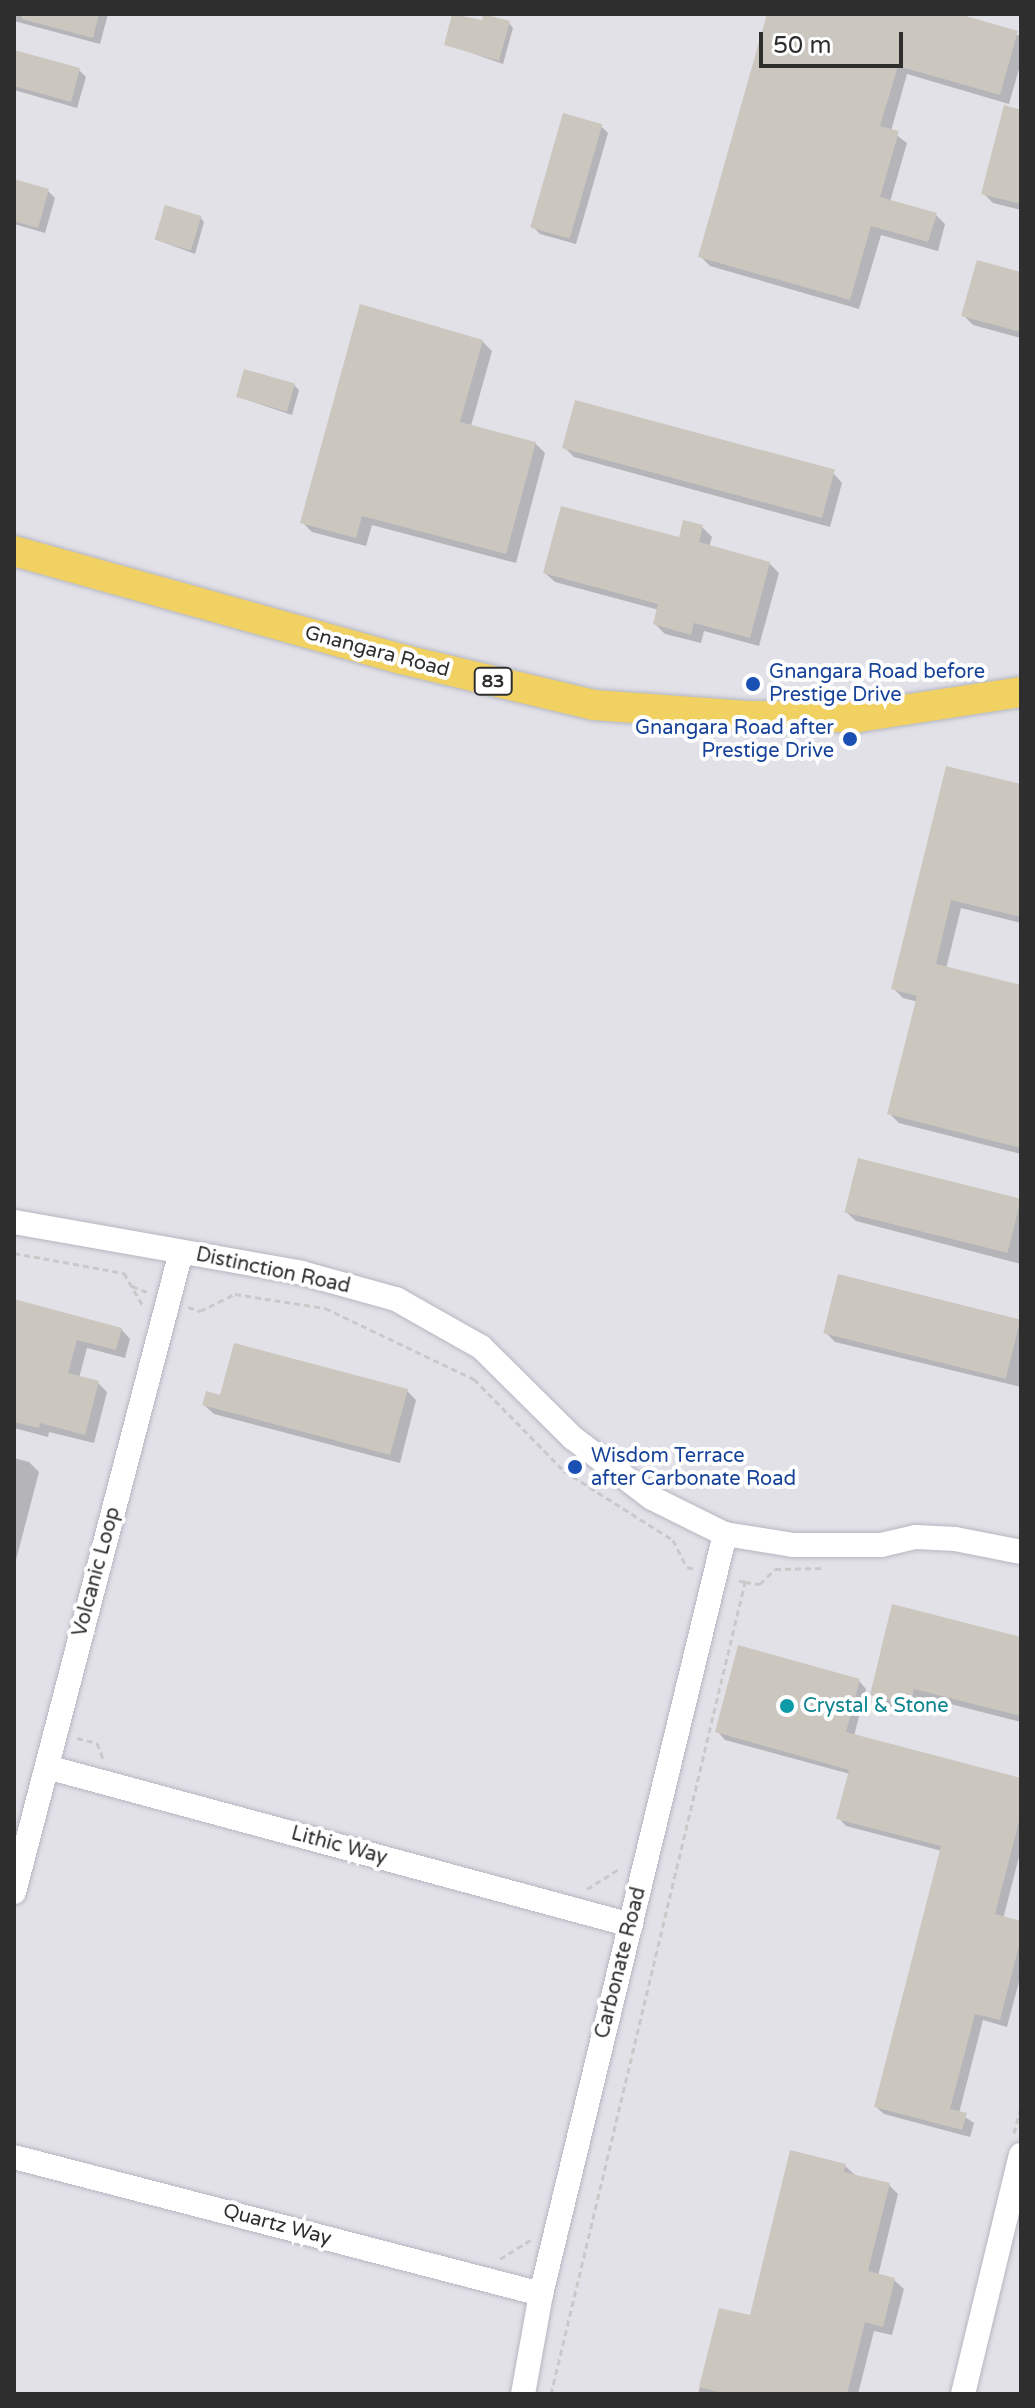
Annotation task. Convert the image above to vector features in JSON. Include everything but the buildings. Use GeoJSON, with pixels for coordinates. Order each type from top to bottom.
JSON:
{"type":"FeatureCollection","features":[{"type":"Feature","properties":{"kind":"main road","name":"Gnangara Road"},"geometry":{"type":"LineString","coordinates":[[14,551],[401,659],[594,705],[748,716],[858,717],[1021,692]]}},
{"type":"Feature","properties":{"kind":"main road","name":"Gnangara Road"},"geometry":{"type":"LineString","coordinates":[[985,697],[1021,677]]}},
{"type":"Feature","properties":{"kind":"street","name":"Distinction Road"},"geometry":{"type":"LineString","coordinates":[[17,1222],[302,1273],[396,1299],[481,1347],[573,1438],[652,1498],[725,1534],[794,1545],[881,1545],[916,1537],[955,1539],[1021,1552]]}},
{"type":"Feature","properties":{"kind":"street","name":"Volcanic Loop"},"geometry":{"type":"LineString","coordinates":[[14,1892],[181,1252]]}},
{"type":"Feature","properties":{"kind":"street","name":"Carbonate Road"},"geometry":{"type":"LineString","coordinates":[[523,2394],[541,2294],[725,1534]]}},
{"type":"Feature","properties":{"kind":"street","name":"Lithic Way"},"geometry":{"type":"LineString","coordinates":[[47,1767],[631,1925]]}},
{"type":"Feature","properties":{"kind":"street"},"geometry":{"type":"LineString","coordinates":[[963,2394],[1021,2155]]}},
{"type":"Feature","properties":{"kind":"street","name":"Quartz Way"},"geometry":{"type":"LineString","coordinates":[[14,2157],[541,2294]]}},
{"type":"Feature","properties":{"kind":"path"},"geometry":{"type":"LineString","coordinates":[[14,1253],[124,1273],[146,1311]]}},
{"type":"Feature","properties":{"kind":"path"},"geometry":{"type":"LineString","coordinates":[[132,1286],[200,1311],[235,1294],[325,1308],[474,1379],[564,1471],[673,1540],[687,1567],[745,1582],[551,2394]]}},
{"type":"Feature","properties":{"kind":"path"},"geometry":{"type":"LineString","coordinates":[[56,1732],[97,1743],[105,1763]]}},
{"type":"Feature","properties":{"kind":"path"},"geometry":{"type":"LineString","coordinates":[[587,1889],[620,1869],[624,1852],[647,1858]]}},
{"type":"Feature","properties":{"kind":"path"},"geometry":{"type":"LineString","coordinates":[[495,2262],[531,2240],[585,2253]]}},
{"type":"Feature","properties":{"kind":"shaded area"},"geometry":{"type":"Polygon","coordinates":[[[14,14],[1021,14],[1021,2394],[14,2394],[14,14]]]}},
{"type":"Feature","properties":{"kind":"place","name":"Gnangara Road before Prestige Drive"},"geometry":{"type":"Point","coordinates":[753,684]}},
{"type":"Feature","properties":{"kind":"place","name":"Gnangara Road after Prestige Drive"},"geometry":{"type":"Point","coordinates":[850,739]}},
{"type":"Feature","properties":{"kind":"place","name":"Wisdom Terrace after Carbonate Road"},"geometry":{"type":"Point","coordinates":[575,1467]}},
{"type":"Feature","properties":{"kind":"place","name":"Crystal & Stone"},"geometry":{"type":"Point","coordinates":[787,1706]}}]}
